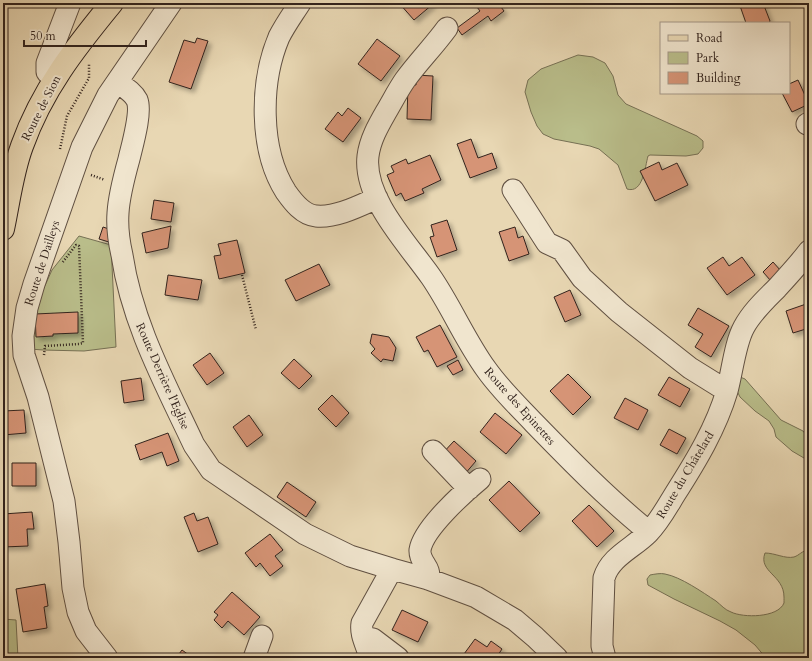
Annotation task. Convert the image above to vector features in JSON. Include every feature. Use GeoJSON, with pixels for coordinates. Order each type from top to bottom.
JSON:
{"type":"FeatureCollection","features":[{"type":"Feature","properties":{"kind":"main road","name":"Route de Sion"},"geometry":{"type":"LineString","coordinates":[[3,224],[22,146],[34,117],[54,79],[112,3]]}},
{"type":"Feature","properties":{"kind":"street"},"geometry":{"type":"LineString","coordinates":[[54,79],[47,72],[47,63],[70,3]]}},
{"type":"Feature","properties":{"kind":"street","name":"Route de Dailleys"},"geometry":{"type":"LineString","coordinates":[[107,658],[86,631],[78,612],[64,501],[38,397],[24,355],[23,336],[27,308],[34,284],[82,147],[108,95],[171,3]]}},
{"type":"Feature","properties":{"kind":"street"},"geometry":{"type":"LineString","coordinates":[[300,3],[280,35],[269,70],[266,96],[266,130],[276,172],[283,187],[294,203],[305,212],[315,216],[339,213],[377,198]]}},
{"type":"Feature","properties":{"kind":"street","name":"Route des Epinettes"},"geometry":{"type":"LineString","coordinates":[[446,28],[435,45],[405,80],[379,124],[372,140],[368,155],[368,170],[371,185],[377,198],[400,236],[432,278],[469,343],[495,380],[566,457],[649,532]]}},
{"type":"Feature","properties":{"kind":"street","name":"Route Derrière l'Eglise"},"geometry":{"type":"LineString","coordinates":[[117,82],[135,96],[139,108],[134,138],[120,191],[118,214],[119,239],[124,273],[138,322],[149,349],[194,445],[212,470],[305,534],[350,556],[462,590],[502,611],[536,637],[557,658]]}},
{"type":"Feature","properties":{"kind":"street"},"geometry":{"type":"LineString","coordinates":[[513,190],[547,243],[562,250],[582,278],[620,312],[690,368],[727,391]]}},
{"type":"Feature","properties":{"kind":"street","name":"Route du Châtelard"},"geometry":{"type":"LineString","coordinates":[[605,658],[602,646],[604,583],[607,569],[614,561],[649,532],[674,496],[696,461],[716,423],[727,391],[743,328],[750,316],[809,251]]}},
{"type":"Feature","properties":{"kind":"street"},"geometry":{"type":"LineString","coordinates":[[428,579],[430,574],[429,571],[421,559],[421,544],[450,506],[474,484],[433,451]]}},
{"type":"Feature","properties":{"kind":"street"},"geometry":{"type":"LineString","coordinates":[[370,658],[361,630],[362,623],[392,569]]}},
{"type":"Feature","properties":{"kind":"street"},"geometry":{"type":"LineString","coordinates":[[254,658],[262,636]]}},
{"type":"Feature","properties":{"kind":"street"},"geometry":{"type":"LineString","coordinates":[[363,637],[373,639],[398,658]]}},
{"type":"Feature","properties":{"kind":"path"},"geometry":{"type":"LineString","coordinates":[[28,369],[43,364],[44,346],[83,343],[79,246],[76,245],[72,249],[61,266]]}},
{"type":"Feature","properties":{"kind":"path"},"geometry":{"type":"LineString","coordinates":[[242,275],[256,330]]}},
{"type":"Feature","properties":{"kind":"green space"},"geometry":{"type":"Polygon","coordinates":[[[578,55],[593,57],[605,63],[613,76],[618,95],[626,104],[697,136],[703,141],[703,148],[698,154],[686,156],[648,156],[640,184],[637,188],[627,189],[618,165],[599,149],[554,139],[543,134],[537,126],[531,112],[525,92],[528,80],[541,69],[578,55]]]}},
{"type":"Feature","properties":{"kind":"green space"},"geometry":{"type":"Polygon","coordinates":[[[79,236],[111,245],[116,347],[84,351],[30,349],[37,303],[52,270],[79,236]]]}},
{"type":"Feature","properties":{"kind":"green space"},"geometry":{"type":"Polygon","coordinates":[[[740,377],[745,379],[781,420],[803,431],[808,437],[809,461],[792,451],[776,437],[774,429],[769,421],[755,411],[740,397],[736,389],[740,377]]]}},
{"type":"Feature","properties":{"kind":"green space"},"geometry":{"type":"Polygon","coordinates":[[[809,550],[809,658],[766,658],[755,645],[736,630],[648,585],[647,579],[650,575],[665,574],[678,578],[691,585],[716,601],[725,609],[736,614],[751,616],[768,614],[775,612],[780,608],[784,603],[784,597],[780,584],[765,565],[765,553],[784,557],[794,557],[804,551],[809,550]]]}},
{"type":"Feature","properties":{"kind":"green space"},"geometry":{"type":"Polygon","coordinates":[[[3,619],[16,620],[18,658],[3,658],[3,619]]]}},
{"type":"Feature","properties":{"kind":"building"},"geometry":{"type":"Polygon","coordinates":[[[399,3],[432,3],[433,4],[414,20],[399,3]]]}},
{"type":"Feature","properties":{"kind":"building"},"geometry":{"type":"Polygon","coordinates":[[[474,3],[498,3],[504,11],[491,21],[488,16],[462,35],[457,28],[480,11],[474,3]]]}},
{"type":"Feature","properties":{"kind":"building"},"geometry":{"type":"Polygon","coordinates":[[[739,3],[763,3],[770,22],[746,22],[739,3]]]}},
{"type":"Feature","properties":{"kind":"building"},"geometry":{"type":"Polygon","coordinates":[[[197,38],[208,41],[191,89],[169,82],[184,40],[195,43],[197,38]]]}},
{"type":"Feature","properties":{"kind":"building"},"geometry":{"type":"Polygon","coordinates":[[[377,39],[400,56],[381,81],[358,64],[377,39]]]}},
{"type":"Feature","properties":{"kind":"building"},"geometry":{"type":"Polygon","coordinates":[[[416,75],[433,76],[431,120],[407,119],[408,84],[416,85],[416,75]]]}},
{"type":"Feature","properties":{"kind":"building"},"geometry":{"type":"Polygon","coordinates":[[[798,80],[809,104],[792,112],[783,94],[790,94],[790,84],[798,80]]]}},
{"type":"Feature","properties":{"kind":"building"},"geometry":{"type":"Polygon","coordinates":[[[348,108],[361,118],[343,142],[325,129],[338,112],[342,116],[348,108]]]}},
{"type":"Feature","properties":{"kind":"building"},"geometry":{"type":"Polygon","coordinates":[[[471,139],[478,158],[492,153],[497,168],[470,178],[457,144],[471,139]]]}},
{"type":"Feature","properties":{"kind":"building"},"geometry":{"type":"Polygon","coordinates":[[[430,155],[441,180],[422,189],[424,193],[405,201],[401,193],[396,196],[387,175],[394,172],[391,166],[406,159],[408,164],[430,155]]]}},
{"type":"Feature","properties":{"kind":"building"},"geometry":{"type":"Polygon","coordinates":[[[659,162],[662,170],[677,163],[688,185],[655,201],[640,171],[659,162]]]}},
{"type":"Feature","properties":{"kind":"building"},"geometry":{"type":"Polygon","coordinates":[[[154,200],[174,203],[171,222],[151,219],[154,200]]]}},
{"type":"Feature","properties":{"kind":"building"},"geometry":{"type":"Polygon","coordinates":[[[447,220],[457,250],[437,257],[430,237],[434,236],[431,225],[447,220]]]}},
{"type":"Feature","properties":{"kind":"building"},"geometry":{"type":"Polygon","coordinates":[[[171,226],[168,248],[146,253],[142,233],[171,226]]]}},
{"type":"Feature","properties":{"kind":"building"},"geometry":{"type":"Polygon","coordinates":[[[103,227],[112,230],[109,242],[99,239],[103,227]]]}},
{"type":"Feature","properties":{"kind":"building"},"geometry":{"type":"Polygon","coordinates":[[[515,227],[518,238],[523,236],[529,254],[509,261],[499,232],[515,227]]]}},
{"type":"Feature","properties":{"kind":"building"},"geometry":{"type":"Polygon","coordinates":[[[237,240],[245,273],[219,279],[214,256],[221,255],[218,244],[237,240]]]}},
{"type":"Feature","properties":{"kind":"building"},"geometry":{"type":"Polygon","coordinates":[[[723,257],[729,266],[742,257],[755,275],[727,295],[707,268],[723,257]]]}},
{"type":"Feature","properties":{"kind":"building"},"geometry":{"type":"Polygon","coordinates":[[[773,262],[781,271],[771,281],[763,272],[773,262]]]}},
{"type":"Feature","properties":{"kind":"building"},"geometry":{"type":"Polygon","coordinates":[[[319,264],[330,285],[296,301],[285,280],[319,264]]]}},
{"type":"Feature","properties":{"kind":"building"},"geometry":{"type":"Polygon","coordinates":[[[168,275],[202,280],[198,300],[165,295],[168,275]]]}},
{"type":"Feature","properties":{"kind":"building"},"geometry":{"type":"Polygon","coordinates":[[[570,290],[581,315],[565,322],[554,297],[570,290]]]}},
{"type":"Feature","properties":{"kind":"building"},"geometry":{"type":"Polygon","coordinates":[[[809,303],[809,328],[793,333],[786,311],[809,303]]]}},
{"type":"Feature","properties":{"kind":"building"},"geometry":{"type":"Polygon","coordinates":[[[698,308],[729,326],[711,357],[695,347],[703,334],[688,325],[698,308]]]}},
{"type":"Feature","properties":{"kind":"building"},"geometry":{"type":"Polygon","coordinates":[[[78,312],[78,333],[53,334],[53,336],[36,337],[35,314],[78,312]]]}},
{"type":"Feature","properties":{"kind":"building"},"geometry":{"type":"Polygon","coordinates":[[[440,325],[457,357],[437,367],[428,350],[424,352],[416,337],[440,325]]]}},
{"type":"Feature","properties":{"kind":"building"},"geometry":{"type":"Polygon","coordinates":[[[372,334],[389,337],[396,348],[393,361],[383,359],[381,362],[371,353],[375,349],[370,343],[372,334]]]}},
{"type":"Feature","properties":{"kind":"building"},"geometry":{"type":"Polygon","coordinates":[[[210,353],[224,373],[207,385],[193,365],[210,353]]]}},
{"type":"Feature","properties":{"kind":"building"},"geometry":{"type":"Polygon","coordinates":[[[294,359],[312,376],[299,389],[281,373],[294,359]]]}},
{"type":"Feature","properties":{"kind":"building"},"geometry":{"type":"Polygon","coordinates":[[[458,360],[463,370],[453,375],[447,366],[458,360]]]}},
{"type":"Feature","properties":{"kind":"building"},"geometry":{"type":"Polygon","coordinates":[[[568,374],[591,397],[573,415],[550,391],[568,374]]]}},
{"type":"Feature","properties":{"kind":"building"},"geometry":{"type":"Polygon","coordinates":[[[669,377],[690,389],[680,407],[658,395],[669,377]]]}},
{"type":"Feature","properties":{"kind":"building"},"geometry":{"type":"Polygon","coordinates":[[[141,378],[144,400],[124,403],[121,381],[141,378]]]}},
{"type":"Feature","properties":{"kind":"building"},"geometry":{"type":"Polygon","coordinates":[[[332,395],[349,413],[336,427],[318,409],[332,395]]]}},
{"type":"Feature","properties":{"kind":"building"},"geometry":{"type":"Polygon","coordinates":[[[625,398],[648,410],[638,430],[614,418],[625,398]]]}},
{"type":"Feature","properties":{"kind":"building"},"geometry":{"type":"Polygon","coordinates":[[[24,410],[26,433],[3,435],[3,411],[24,410]]]}},
{"type":"Feature","properties":{"kind":"building"},"geometry":{"type":"Polygon","coordinates":[[[495,413],[522,435],[506,454],[480,432],[495,413]]]}},
{"type":"Feature","properties":{"kind":"building"},"geometry":{"type":"Polygon","coordinates":[[[249,415],[263,435],[247,447],[233,427],[249,415]]]}},
{"type":"Feature","properties":{"kind":"building"},"geometry":{"type":"Polygon","coordinates":[[[669,429],[686,438],[677,454],[660,445],[669,429]]]}},
{"type":"Feature","properties":{"kind":"building"},"geometry":{"type":"Polygon","coordinates":[[[168,433],[179,461],[167,466],[162,452],[140,460],[135,445],[168,433]]]}},
{"type":"Feature","properties":{"kind":"building"},"geometry":{"type":"Polygon","coordinates":[[[454,441],[476,461],[464,475],[441,455],[454,441]]]}},
{"type":"Feature","properties":{"kind":"building"},"geometry":{"type":"Polygon","coordinates":[[[12,463],[36,463],[36,486],[12,486],[12,463]]]}},
{"type":"Feature","properties":{"kind":"building"},"geometry":{"type":"Polygon","coordinates":[[[509,481],[540,513],[520,532],[489,500],[509,481]]]}},
{"type":"Feature","properties":{"kind":"building"},"geometry":{"type":"Polygon","coordinates":[[[287,482],[316,502],[306,517],[277,497],[287,482]]]}},
{"type":"Feature","properties":{"kind":"building"},"geometry":{"type":"Polygon","coordinates":[[[589,505],[614,531],[597,547],[572,521],[589,505]]]}},
{"type":"Feature","properties":{"kind":"building"},"geometry":{"type":"Polygon","coordinates":[[[32,512],[34,529],[27,529],[28,546],[3,547],[3,514],[32,512]]]}},
{"type":"Feature","properties":{"kind":"building"},"geometry":{"type":"Polygon","coordinates":[[[194,513],[197,521],[208,517],[218,544],[198,552],[184,517],[194,513]]]}},
{"type":"Feature","properties":{"kind":"building"},"geometry":{"type":"Polygon","coordinates":[[[270,534],[283,550],[275,556],[283,566],[270,576],[260,563],[256,567],[245,553],[270,534]]]}},
{"type":"Feature","properties":{"kind":"building"},"geometry":{"type":"Polygon","coordinates":[[[45,584],[48,606],[44,607],[47,628],[23,632],[16,589],[45,584]]]}},
{"type":"Feature","properties":{"kind":"building"},"geometry":{"type":"Polygon","coordinates":[[[232,592],[260,617],[244,635],[228,621],[222,628],[214,620],[218,615],[214,612],[232,592]]]}},
{"type":"Feature","properties":{"kind":"building"},"geometry":{"type":"Polygon","coordinates":[[[402,610],[428,622],[418,642],[392,630],[402,610]]]}},
{"type":"Feature","properties":{"kind":"building"},"geometry":{"type":"Polygon","coordinates":[[[475,639],[487,647],[491,641],[502,649],[496,658],[470,658],[464,654],[475,639]]]}},
{"type":"Feature","properties":{"kind":"building"},"geometry":{"type":"Polygon","coordinates":[[[182,650],[193,658],[176,658],[182,650]]]}}]}
